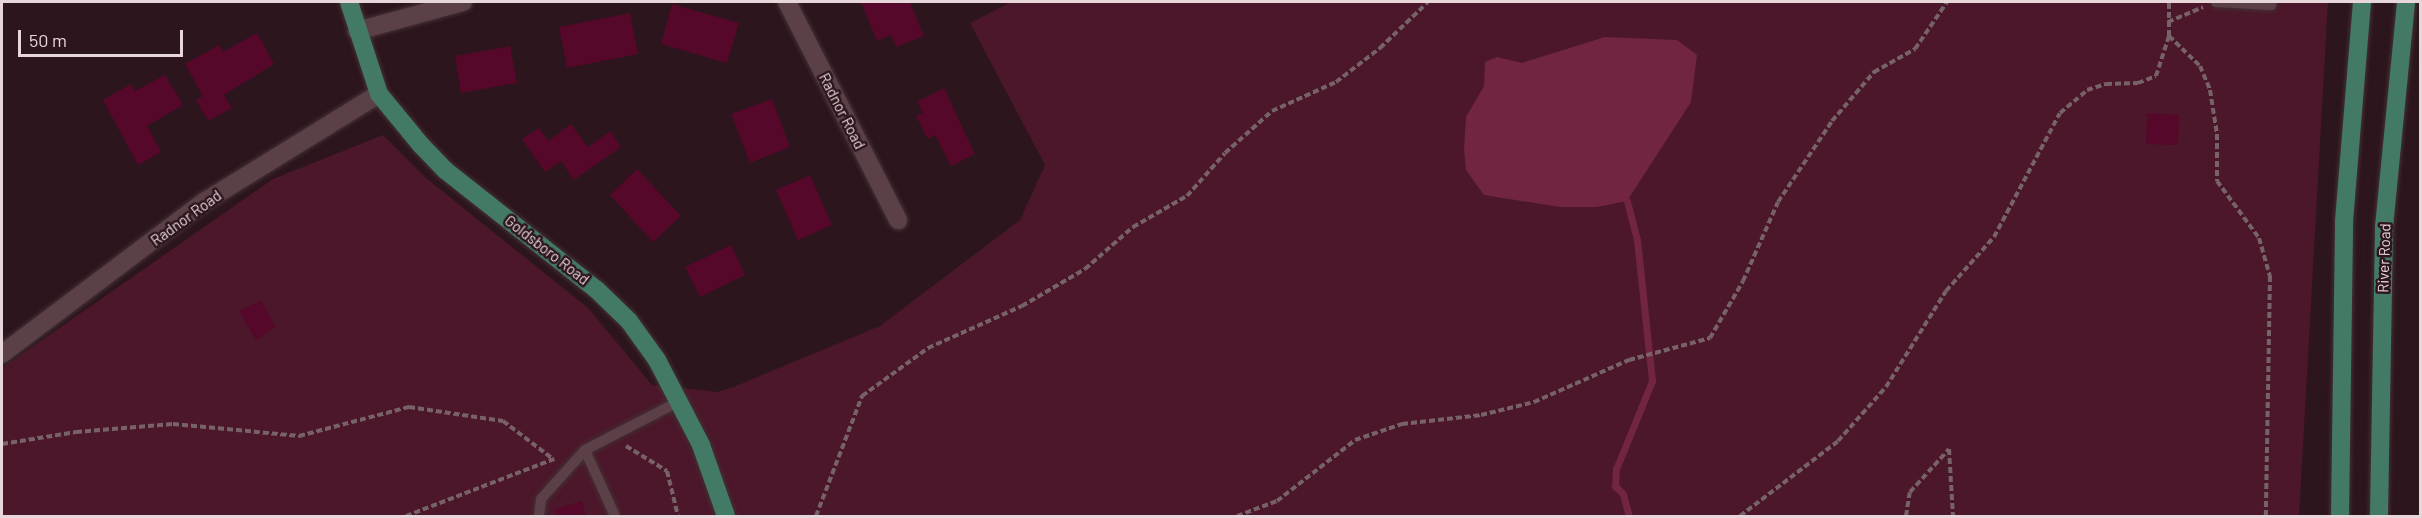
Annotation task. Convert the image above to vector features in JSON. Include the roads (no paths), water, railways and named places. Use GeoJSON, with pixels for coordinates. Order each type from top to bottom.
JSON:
{"type":"FeatureCollection","features":[{"type":"Feature","properties":{"kind":"main road","name":"Goldsboro Road"},"geometry":{"type":"LineString","coordinates":[[349,2],[379,94],[445,170],[597,290],[628,321],[680,401],[726,516]]}},
{"type":"Feature","properties":{"kind":"main road"},"geometry":{"type":"LineString","coordinates":[[2340,516],[2344,220],[2362,2]]}},
{"type":"Feature","properties":{"kind":"main road","name":"River Road"},"geometry":{"type":"LineString","coordinates":[[2379,516],[2384,226],[2406,2]]}},
{"type":"Feature","properties":{"kind":"street"},"geometry":{"type":"LineString","coordinates":[[357,31],[462,2]]}},
{"type":"Feature","properties":{"kind":"street","name":"Radnor Road"},"geometry":{"type":"LineString","coordinates":[[787,2],[898,220]]}},
{"type":"Feature","properties":{"kind":"street","name":"Radnor Road"},"geometry":{"type":"LineString","coordinates":[[2,354],[204,202],[379,94]]}},
{"type":"Feature","properties":{"kind":"lane"},"geometry":{"type":"LineString","coordinates":[[2216,2],[2271,5],[2271,2]]}},
{"type":"Feature","properties":{"kind":"lane"},"geometry":{"type":"LineString","coordinates":[[539,516],[541,499],[585,450],[680,401]]}},
{"type":"Feature","properties":{"kind":"lane"},"geometry":{"type":"LineString","coordinates":[[585,450],[615,516]]}},
{"type":"Feature","properties":{"kind":"waterway"},"geometry":{"type":"LineString","coordinates":[[1627,201],[1637,240],[1652,381],[1616,469],[1615,486],[1623,494],[1629,516]]}}]}
